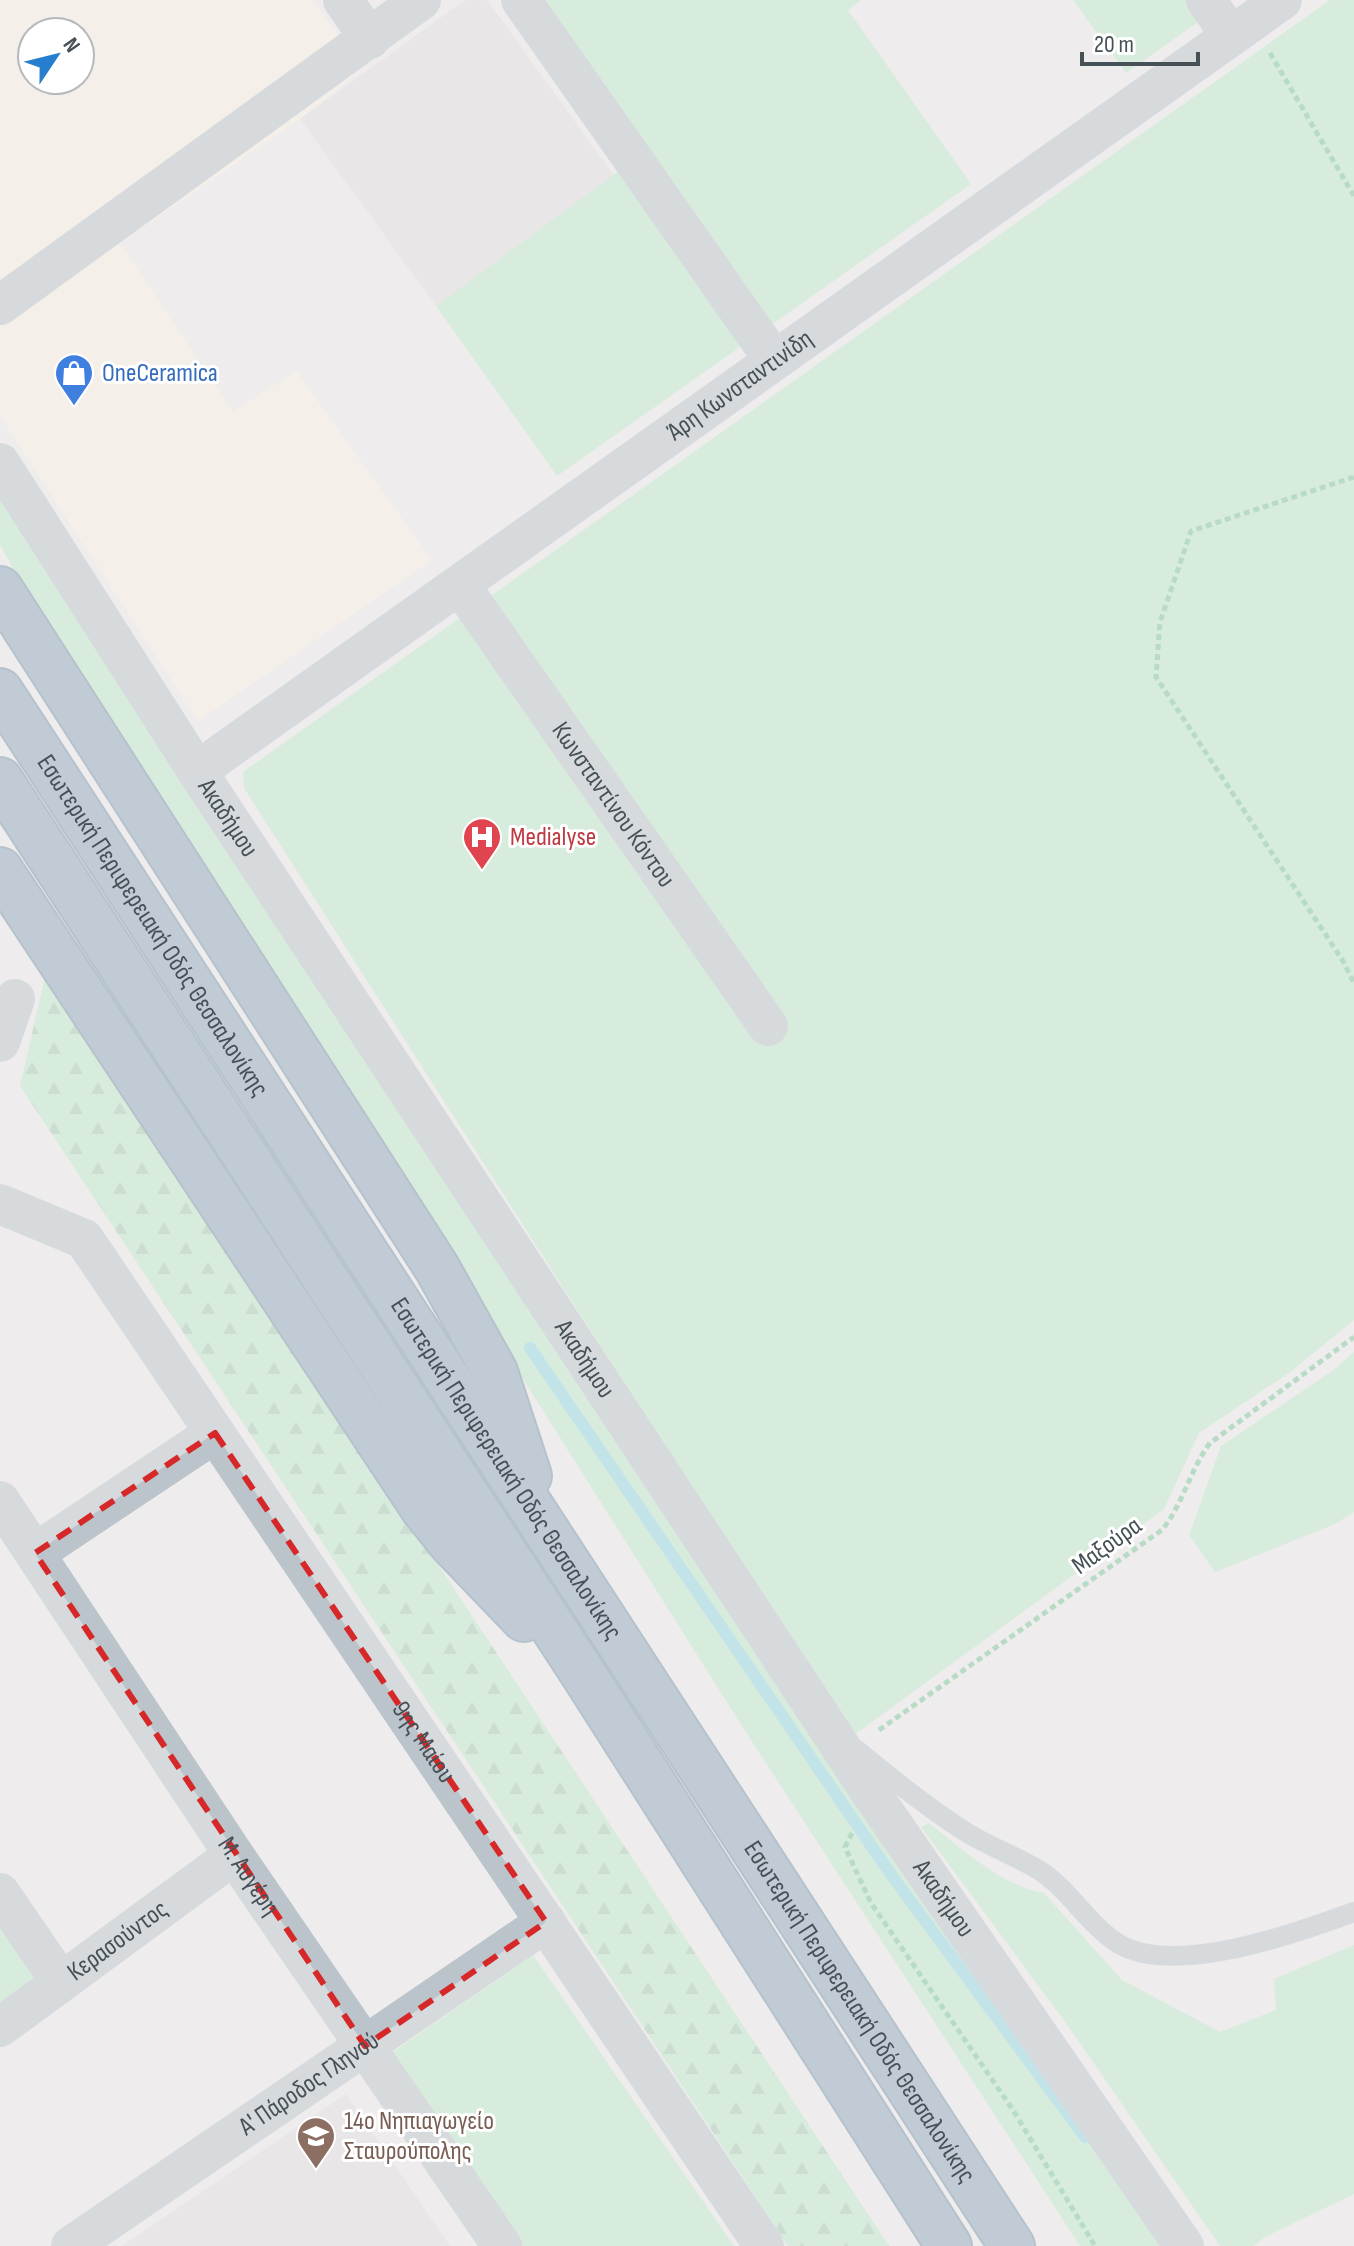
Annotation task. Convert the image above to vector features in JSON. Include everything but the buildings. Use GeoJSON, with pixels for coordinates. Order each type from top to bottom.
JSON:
{"type":"FeatureCollection","features":[{"type":"Feature","properties":{"kind":"highway"},"geometry":{"type":"LineString","coordinates":[[0,589],[437,1268],[495,1372],[544,1525]]}},
{"type":"Feature","properties":{"kind":"highway","name":"Εσωτερική Περιφερειακή Οδός Θεσσαλονίκης"},"geometry":{"type":"LineString","coordinates":[[0,691],[1012,2246]]}},
{"type":"Feature","properties":{"kind":"highway","name":"Εσωτερική Περιφερειακή Οδός Θεσσαλονίκης"},"geometry":{"type":"LineString","coordinates":[[0,780],[582,1672],[949,2246]]}},
{"type":"Feature","properties":{"kind":"highway"},"geometry":{"type":"LineString","coordinates":[[0,870],[423,1508],[451,1543],[517,1612],[582,1672]]}},
{"type":"Feature","properties":{"kind":"street"},"geometry":{"type":"LineString","coordinates":[[343,0],[370,39]]}},
{"type":"Feature","properties":{"kind":"street"},"geometry":{"type":"LineString","coordinates":[[0,305],[421,0]]}},
{"type":"Feature","properties":{"kind":"street"},"geometry":{"type":"LineString","coordinates":[[521,0],[774,360]]}},
{"type":"Feature","properties":{"kind":"street"},"geometry":{"type":"LineString","coordinates":[[1206,0],[1255,19]]}},
{"type":"Feature","properties":{"kind":"street","name":"Άρη Κωνσταντινίδη"},"geometry":{"type":"LineString","coordinates":[[197,771],[1255,19]]}},
{"type":"Feature","properties":{"kind":"street","name":"Ακαδήμου"},"geometry":{"type":"LineString","coordinates":[[0,463],[197,771],[871,1793],[1184,2246]]}},
{"type":"Feature","properties":{"kind":"street","name":"Κωνσταντίνου Κόντου"},"geometry":{"type":"LineString","coordinates":[[460,585],[768,1026]]}},
{"type":"Feature","properties":{"kind":"street"},"geometry":{"type":"LineString","coordinates":[[0,1042],[15,999]]}},
{"type":"Feature","properties":{"kind":"street","name":"9ης Μαίου"},"geometry":{"type":"LineString","coordinates":[[0,1204],[84,1239],[764,2246]]}},
{"type":"Feature","properties":{"kind":"street"},"geometry":{"type":"LineString","coordinates":[[35,1553],[215,1433]]}},
{"type":"Feature","properties":{"kind":"street","name":"Μ. Αυγέρη"},"geometry":{"type":"LineString","coordinates":[[0,1501],[234,1855],[502,2246]]}},
{"type":"Feature","properties":{"kind":"street","name":"Κερασούντος"},"geometry":{"type":"LineString","coordinates":[[0,2027],[234,1855]]}},
{"type":"Feature","properties":{"kind":"street"},"geometry":{"type":"LineString","coordinates":[[0,1893],[61,1982]]}},
{"type":"Feature","properties":{"kind":"street","name":"Α' Πάροδος Γληνού"},"geometry":{"type":"LineString","coordinates":[[71,2246],[546,1922]]}},
{"type":"Feature","properties":{"kind":"lane"},"geometry":{"type":"LineString","coordinates":[[854,1748],[942,1816],[1053,1880],[1091,1922],[1119,1943],[1141,1953],[1173,1955],[1231,1949],[1354,1912]]}},
{"type":"Feature","properties":{"kind":"path"},"geometry":{"type":"LineString","coordinates":[[1255,19],[1354,196]]}},
{"type":"Feature","properties":{"kind":"path"},"geometry":{"type":"LineString","coordinates":[[1354,477],[1191,531],[1160,622],[1156,677],[1335,948],[1354,983]]}},
{"type":"Feature","properties":{"kind":"path","name":"Μαξούρα"},"geometry":{"type":"LineString","coordinates":[[854,1748],[1154,1537],[1172,1518],[1210,1443],[1354,1337]]}},
{"type":"Feature","properties":{"kind":"path"},"geometry":{"type":"LineString","coordinates":[[871,1793],[845,1847],[871,1903],[1013,2110],[1095,2246]]}},
{"type":"Feature","properties":{"kind":"highlighted area"},"geometry":{"type":"Polygon","coordinates":[[[215,1433],[546,1922],[365,2046],[35,1553],[215,1433]]]}},
{"type":"Feature","properties":{"kind":"shaded area"},"geometry":{"type":"Polygon","coordinates":[[[0,0],[313,0],[362,69],[300,119],[120,243],[233,412],[296,371],[432,560],[198,721],[0,416],[0,0]]]}},
{"type":"Feature","properties":{"kind":"shaded area"},"geometry":{"type":"Polygon","coordinates":[[[465,0],[487,0],[615,177],[436,306],[300,119],[465,0]]]}},
{"type":"Feature","properties":{"kind":"shaded area","name":"14ο Νηπιαγωγείο Σταυρούπολης"},"geometry":{"type":"Polygon","coordinates":[[[346,2094],[450,2246],[122,2246],[346,2094]]]}},
{"type":"Feature","properties":{"kind":"green space"},"geometry":{"type":"Polygon","coordinates":[[[536,0],[861,0],[848,10],[971,184],[557,476],[436,306],[646,151],[536,0]]]}},
{"type":"Feature","properties":{"kind":"green space"},"geometry":{"type":"Polygon","coordinates":[[[1073,0],[1187,0],[1201,20],[1126,73],[1073,0]]]}},
{"type":"Feature","properties":{"kind":"green space"},"geometry":{"type":"Polygon","coordinates":[[[1330,0],[1354,0],[1354,1320],[1289,1373],[1199,1433],[1164,1509],[854,1735],[735,1557],[244,788],[243,772],[1330,0]]]}},
{"type":"Feature","properties":{"kind":"green space"},"geometry":{"type":"Polygon","coordinates":[[[0,489],[1169,2246],[1080,2246],[747,1734],[22,585],[0,545],[0,489]]]}},
{"type":"Feature","properties":{"kind":"green space"},"geometry":{"type":"Polygon","coordinates":[[[46,972],[889,2246],[788,2246],[20,1086],[46,972]]]}},
{"type":"Feature","properties":{"kind":"green space"},"geometry":{"type":"Polygon","coordinates":[[[1354,1352],[1354,1512],[1335,1524],[1215,1572],[1189,1535],[1221,1446],[1335,1369],[1354,1352]]]}},
{"type":"Feature","properties":{"kind":"green space"},"geometry":{"type":"Polygon","coordinates":[[[929,1823],[998,1875],[1044,1893],[1122,1980],[1220,2032],[1276,2010],[1274,1979],[1354,1945],[1354,2194],[1265,2237],[1254,2246],[1220,2246],[1066,2023],[921,1827],[929,1823]]]}},
{"type":"Feature","properties":{"kind":"green space"},"geometry":{"type":"Polygon","coordinates":[[[0,1923],[37,1975],[0,2003],[0,1923]]]}},
{"type":"Feature","properties":{"kind":"green space"},"geometry":{"type":"Polygon","coordinates":[[[533,1955],[734,2246],[517,2246],[387,2056],[533,1955]]]}},
{"type":"Feature","properties":{"kind":"waterway"},"geometry":{"type":"LineString","coordinates":[[530,1348],[892,1876],[1085,2137]]}},
{"type":"Feature","properties":{"kind":"place","name":"OneCeramica"},"geometry":{"type":"Point","coordinates":[74,407]}},
{"type":"Feature","properties":{"kind":"place","name":"Medialyse"},"geometry":{"type":"Point","coordinates":[482,871]}},
{"type":"Feature","properties":{"kind":"place","name":"14ο Νηπιαγωγείο Σταυρούπολης"},"geometry":{"type":"Point","coordinates":[316,2170]}}]}
